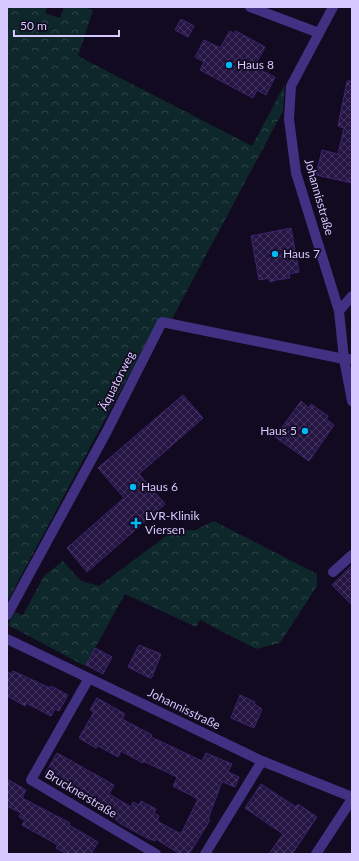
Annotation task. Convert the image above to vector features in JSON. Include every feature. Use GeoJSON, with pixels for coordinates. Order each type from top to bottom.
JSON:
{"type":"FeatureCollection","features":[{"type":"Feature","properties":{"kind":"street"},"geometry":{"type":"LineString","coordinates":[[250,7],[319,33]]}},
{"type":"Feature","properties":{"kind":"street","name":"Johannisstraße"},"geometry":{"type":"LineString","coordinates":[[333,7],[291,86],[289,119],[296,173],[339,311],[348,359],[352,401]]}},
{"type":"Feature","properties":{"kind":"street"},"geometry":{"type":"LineString","coordinates":[[339,311],[352,296]]}},
{"type":"Feature","properties":{"kind":"street","name":"Äquatorweg"},"geometry":{"type":"LineString","coordinates":[[7,615],[107,431],[162,322],[348,359]]}},
{"type":"Feature","properties":{"kind":"street"},"geometry":{"type":"LineString","coordinates":[[333,572],[352,555]]}},
{"type":"Feature","properties":{"kind":"street","name":"Johannisstraße"},"geometry":{"type":"LineString","coordinates":[[7,639],[262,761],[352,798]]}},
{"type":"Feature","properties":{"kind":"street","name":"Brucknerstraße"},"geometry":{"type":"LineString","coordinates":[[89,678],[31,780],[156,854]]}},
{"type":"Feature","properties":{"kind":"street"},"geometry":{"type":"LineString","coordinates":[[205,854],[262,761]]}},
{"type":"Feature","properties":{"kind":"street"},"geometry":{"type":"LineString","coordinates":[[316,854],[352,798]]}},
{"type":"Feature","properties":{"kind":"green space"},"geometry":{"type":"Polygon","coordinates":[[[7,7],[47,7],[45,13],[60,18],[64,7],[82,7],[93,10],[78,56],[252,146],[285,84],[283,111],[172,319],[160,317],[7,602],[7,7]]]}},
{"type":"Feature","properties":{"kind":"green space"},"geometry":{"type":"Polygon","coordinates":[[[214,521],[317,574],[317,586],[280,643],[256,649],[200,620],[196,627],[125,594],[85,666],[8,625],[15,612],[23,615],[44,576],[63,561],[81,581],[99,586],[174,530],[195,530],[214,521]]]}},
{"type":"Feature","properties":{"kind":"building"},"geometry":{"type":"Polygon","coordinates":[[[181,19],[194,26],[188,37],[175,30],[181,19]]]}},
{"type":"Feature","properties":{"kind":"building","name":"Haus 8"},"geometry":{"type":"Polygon","coordinates":[[[230,31],[234,34],[236,31],[265,47],[254,67],[275,77],[266,95],[257,90],[253,98],[200,70],[204,62],[195,57],[204,40],[220,48],[230,31]]]}},
{"type":"Feature","properties":{"kind":"building"},"geometry":{"type":"Polygon","coordinates":[[[347,81],[352,81],[352,183],[316,175],[322,150],[338,154],[344,128],[338,126],[347,81]]]}},
{"type":"Feature","properties":{"kind":"building","name":"Haus 7"},"geometry":{"type":"Polygon","coordinates":[[[291,228],[299,272],[289,274],[290,278],[270,282],[269,278],[259,280],[251,236],[291,228]]]}},
{"type":"Feature","properties":{"kind":"building","name":"Haus 6"},"geometry":{"type":"Polygon","coordinates":[[[183,395],[203,418],[139,474],[165,504],[87,572],[67,548],[124,498],[98,468],[183,395]]]}},
{"type":"Feature","properties":{"kind":"building","name":"Haus 5"},"geometry":{"type":"Polygon","coordinates":[[[301,401],[309,408],[311,404],[328,416],[326,419],[334,425],[309,461],[275,437],[301,401]]]}},
{"type":"Feature","properties":{"kind":"building"},"geometry":{"type":"Polygon","coordinates":[[[352,565],[352,605],[332,585],[352,565]]]}},
{"type":"Feature","properties":{"kind":"building"},"geometry":{"type":"Polygon","coordinates":[[[139,645],[161,654],[152,677],[150,678],[128,667],[139,645]]]}},
{"type":"Feature","properties":{"kind":"building"},"geometry":{"type":"Polygon","coordinates":[[[95,648],[112,657],[103,674],[86,665],[95,648]]]}},
{"type":"Feature","properties":{"kind":"building"},"geometry":{"type":"Polygon","coordinates":[[[13,671],[50,688],[51,686],[68,695],[59,711],[55,709],[51,716],[26,703],[25,706],[7,696],[7,672],[11,674],[13,671]]]}},
{"type":"Feature","properties":{"kind":"building"},"geometry":{"type":"Polygon","coordinates":[[[240,695],[255,702],[254,704],[262,709],[254,728],[231,718],[240,695]]]}},
{"type":"Feature","properties":{"kind":"building"},"geometry":{"type":"Polygon","coordinates":[[[97,698],[125,714],[122,719],[152,735],[151,737],[202,761],[206,753],[232,764],[228,772],[239,777],[235,787],[223,782],[221,784],[208,819],[210,820],[189,854],[180,854],[156,839],[155,841],[147,838],[121,824],[115,819],[117,815],[45,774],[57,753],[114,785],[109,794],[131,807],[133,802],[139,805],[141,801],[156,809],[154,813],[159,816],[157,821],[181,834],[198,799],[173,786],[177,778],[175,776],[143,761],[143,763],[121,751],[118,757],[98,746],[96,748],[79,738],[94,712],[90,710],[97,698]]]}},
{"type":"Feature","properties":{"kind":"building"},"geometry":{"type":"Polygon","coordinates":[[[7,779],[26,790],[22,798],[70,823],[69,825],[98,842],[91,854],[67,854],[56,848],[58,845],[22,825],[25,820],[19,817],[21,813],[7,806],[7,779]]]}},
{"type":"Feature","properties":{"kind":"building"},"geometry":{"type":"Polygon","coordinates":[[[261,784],[296,807],[298,804],[317,817],[292,854],[269,854],[283,834],[245,808],[261,784]]]}},
{"type":"Feature","properties":{"kind":"place","name":"Haus 8"},"geometry":{"type":"Point","coordinates":[229,65]}},
{"type":"Feature","properties":{"kind":"place","name":"Haus 7"},"geometry":{"type":"Point","coordinates":[275,254]}},
{"type":"Feature","properties":{"kind":"place","name":"Haus 5"},"geometry":{"type":"Point","coordinates":[305,431]}},
{"type":"Feature","properties":{"kind":"place","name":"Haus 6"},"geometry":{"type":"Point","coordinates":[133,487]}},
{"type":"Feature","properties":{"kind":"place","name":"LVR-Klinik Viersen"},"geometry":{"type":"Point","coordinates":[136,523]}}]}
